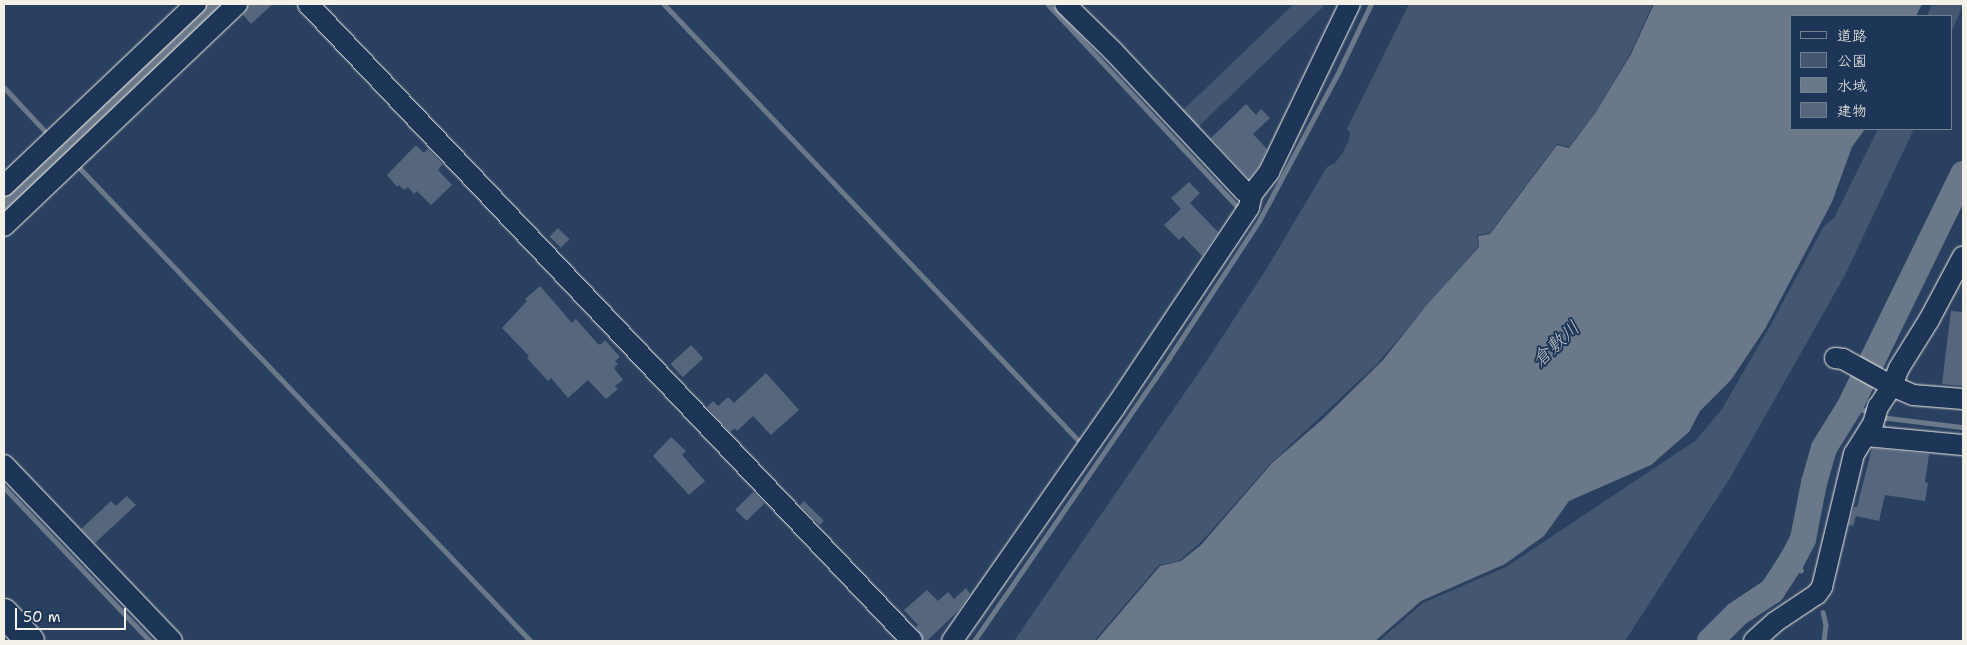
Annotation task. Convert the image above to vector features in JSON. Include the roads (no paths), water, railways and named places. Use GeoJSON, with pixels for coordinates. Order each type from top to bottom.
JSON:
{"type":"FeatureCollection","features":[{"type":"Feature","properties":{"kind":"highway"},"geometry":{"type":"LineString","coordinates":[[4,613],[30,641]]}},
{"type":"Feature","properties":{"kind":"street"},"geometry":{"type":"LineString","coordinates":[[4,226],[69,146],[196,4]]}},
{"type":"Feature","properties":{"kind":"street"},"geometry":{"type":"LineString","coordinates":[[4,186],[69,146],[237,4]]}},
{"type":"Feature","properties":{"kind":"street"},"geometry":{"type":"LineString","coordinates":[[308,4],[912,641]]}},
{"type":"Feature","properties":{"kind":"street"},"geometry":{"type":"LineString","coordinates":[[1065,4],[1113,51],[1244,190],[1248,206]]}},
{"type":"Feature","properties":{"kind":"street"},"geometry":{"type":"LineString","coordinates":[[952,641],[1130,385],[1248,206],[1268,172],[1350,4]]}},
{"type":"Feature","properties":{"kind":"street"},"geometry":{"type":"LineString","coordinates":[[1754,641],[1775,622],[1817,594],[1822,587],[1854,454],[1872,422],[1889,384],[1929,320],[1963,256]]}},
{"type":"Feature","properties":{"kind":"street"},"geometry":{"type":"LineString","coordinates":[[1843,360],[1913,395],[1963,399]]}},
{"type":"Feature","properties":{"kind":"street"},"geometry":{"type":"LineString","coordinates":[[1872,422],[1963,445]]}},
{"type":"Feature","properties":{"kind":"street"},"geometry":{"type":"LineString","coordinates":[[4,465],[172,641]]}},
{"type":"Feature","properties":{"kind":"water","name":"倉敷川"},"geometry":{"type":"Polygon","coordinates":[[[1654,4],[1922,4],[1916,15],[1790,15],[1790,130],[1864,130],[1852,147],[1832,202],[1765,329],[1731,380],[1700,411],[1689,432],[1651,465],[1569,501],[1544,536],[1505,564],[1421,601],[1375,641],[1096,641],[1160,566],[1181,561],[1201,545],[1272,463],[1324,418],[1383,360],[1426,306],[1479,247],[1478,236],[1490,234],[1557,145],[1569,148],[1596,112],[1631,54],[1654,4]]]}},
{"type":"Feature","properties":{"kind":"waterway"},"geometry":{"type":"LineString","coordinates":[[4,212],[223,4]]}},
{"type":"Feature","properties":{"kind":"waterway"},"geometry":{"type":"LineString","coordinates":[[664,4],[1082,444]]}},
{"type":"Feature","properties":{"kind":"waterway"},"geometry":{"type":"LineString","coordinates":[[1048,4],[1240,209]]}},
{"type":"Feature","properties":{"kind":"waterway"},"geometry":{"type":"LineString","coordinates":[[974,641],[1169,358],[1259,221],[1339,71],[1371,4]]}},
{"type":"Feature","properties":{"kind":"waterway"},"geometry":{"type":"LineString","coordinates":[[4,87],[46,132]]}},
{"type":"Feature","properties":{"kind":"waterway"},"geometry":{"type":"LineString","coordinates":[[62,149],[69,157]]}},
{"type":"Feature","properties":{"kind":"waterway"},"geometry":{"type":"LineString","coordinates":[[77,165],[531,641]]}},
{"type":"Feature","properties":{"kind":"waterway"},"geometry":{"type":"LineString","coordinates":[[1710,641],[1737,614],[1772,591],[1791,562],[1803,539],[1814,483],[1824,448],[1850,406],[1963,174]]}},
{"type":"Feature","properties":{"kind":"waterway"},"geometry":{"type":"LineString","coordinates":[[1850,406],[1871,412]]}},
{"type":"Feature","properties":{"kind":"waterway"},"geometry":{"type":"LineString","coordinates":[[1880,417],[1963,427]]}},
{"type":"Feature","properties":{"kind":"waterway"},"geometry":{"type":"LineString","coordinates":[[4,487],[150,641]]}},
{"type":"Feature","properties":{"kind":"waterway"},"geometry":{"type":"LineString","coordinates":[[1791,562],[1801,570]]}},
{"type":"Feature","properties":{"kind":"waterway"},"geometry":{"type":"LineString","coordinates":[[1823,612],[1826,625],[1824,641]]}}]}
